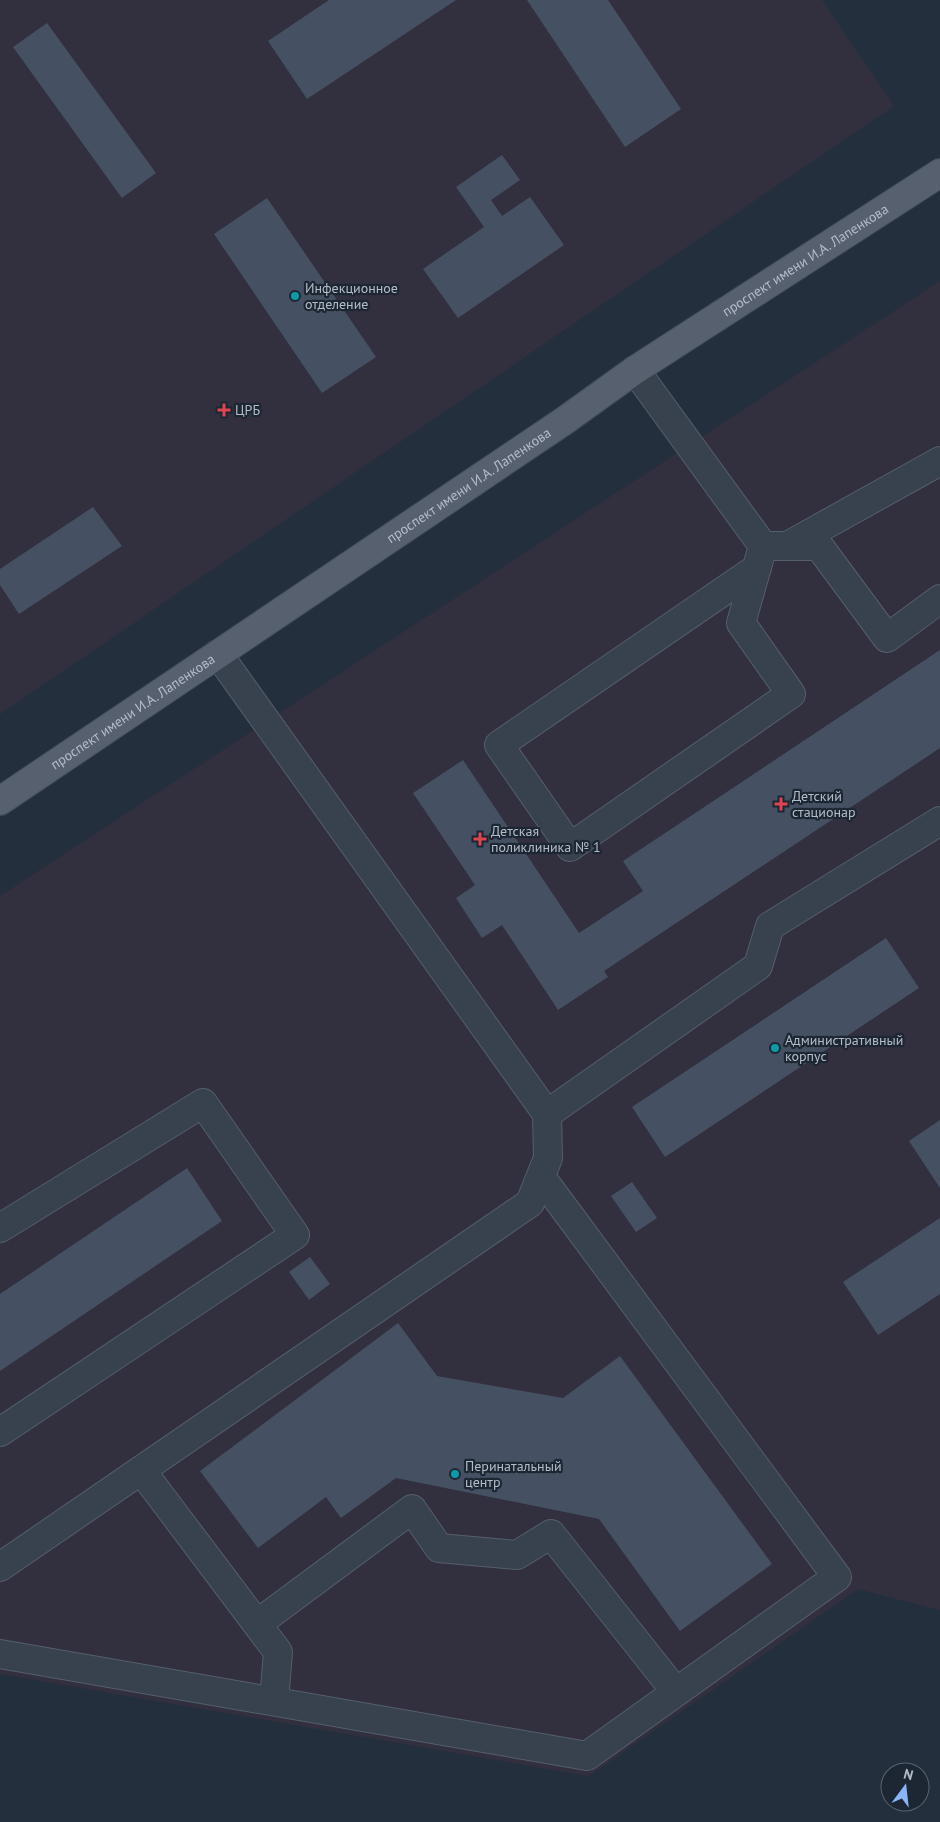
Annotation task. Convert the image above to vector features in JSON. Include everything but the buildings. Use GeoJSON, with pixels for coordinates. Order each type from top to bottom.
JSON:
{"type":"FeatureCollection","features":[{"type":"Feature","properties":{"kind":"main road","name":"проспект имени И.А. Лапенкова"},"geometry":{"type":"LineString","coordinates":[[0,801],[564,421],[635,370],[940,174]]}},
{"type":"Feature","properties":{"kind":"lane"},"geometry":{"type":"LineString","coordinates":[[635,370],[769,554]]}},
{"type":"Feature","properties":{"kind":"lane"},"geometry":{"type":"LineString","coordinates":[[769,554],[741,622],[791,694],[570,847],[500,745],[769,554],[940,461]]}},
{"type":"Feature","properties":{"kind":"lane"},"geometry":{"type":"LineString","coordinates":[[769,554],[819,546],[887,638],[940,600]]}},
{"type":"Feature","properties":{"kind":"lane"},"geometry":{"type":"LineString","coordinates":[[0,1567],[530,1203],[548,1158],[547,1114],[218,654]]}},
{"type":"Feature","properties":{"kind":"lane"},"geometry":{"type":"LineString","coordinates":[[547,1114],[758,966],[770,926],[940,821]]}},
{"type":"Feature","properties":{"kind":"lane"},"geometry":{"type":"LineString","coordinates":[[0,1432],[295,1235],[203,1103],[2,1221]]}},
{"type":"Feature","properties":{"kind":"lane"},"geometry":{"type":"LineString","coordinates":[[0,1654],[587,1756],[837,1577],[541,1178]]}},
{"type":"Feature","properties":{"kind":"lane"},"geometry":{"type":"LineString","coordinates":[[141,1470],[278,1652],[274,1701]]}},
{"type":"Feature","properties":{"kind":"lane"},"geometry":{"type":"LineString","coordinates":[[257,1624],[412,1509],[439,1548],[518,1555],[551,1534],[676,1692]]}},
{"type":"Feature","properties":{"kind":"shaded area","name":"ЦРБ"},"geometry":{"type":"Polygon","coordinates":[[[0,0],[822,0],[894,106],[0,714],[0,0]]]}},
{"type":"Feature","properties":{"kind":"shaded area"},"geometry":{"type":"Polygon","coordinates":[[[940,281],[940,1610],[858,1589],[589,1776],[0,1674],[0,896],[940,281]]]}},
{"type":"Feature","properties":{"kind":"place","name":"Инфекционное отделение"},"geometry":{"type":"Point","coordinates":[295,296]}},
{"type":"Feature","properties":{"kind":"place","name":"ЦРБ"},"geometry":{"type":"Point","coordinates":[224,410]}},
{"type":"Feature","properties":{"kind":"place","name":"Детский стационар"},"geometry":{"type":"Point","coordinates":[781,804]}},
{"type":"Feature","properties":{"kind":"place","name":"Детская поликлиника № 1"},"geometry":{"type":"Point","coordinates":[480,839]}},
{"type":"Feature","properties":{"kind":"place","name":"Административный корпус"},"geometry":{"type":"Point","coordinates":[775,1048]}},
{"type":"Feature","properties":{"kind":"place","name":"Перинатальный центр"},"geometry":{"type":"Point","coordinates":[455,1474]}}]}
